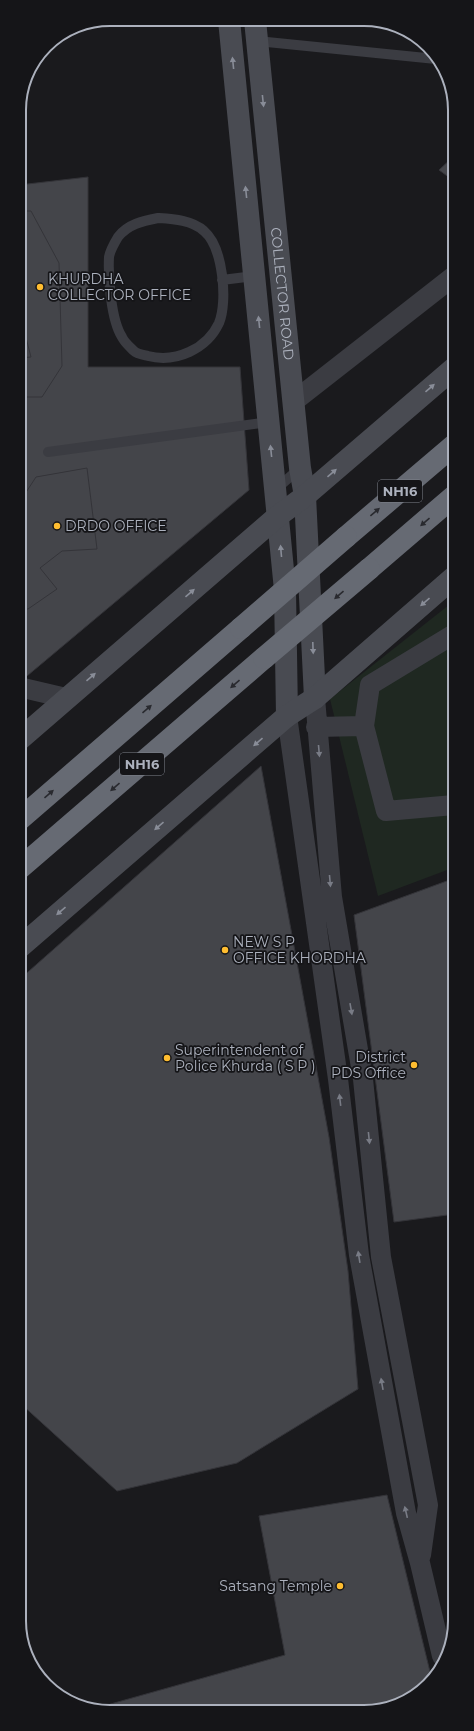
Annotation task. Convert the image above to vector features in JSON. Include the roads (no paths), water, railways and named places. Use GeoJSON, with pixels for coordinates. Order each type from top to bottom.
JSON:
{"type":"FeatureCollection","features":[{"type":"Feature","properties":{"kind":"highway","name":"NH16"},"geometry":{"type":"LineString","coordinates":[[26,815],[448,450]]}},
{"type":"Feature","properties":{"kind":"highway","name":"NH16"},"geometry":{"type":"LineString","coordinates":[[26,864],[448,501]]}},
{"type":"Feature","properties":{"kind":"main road","name":"COLLECTOR ROAD"},"geometry":{"type":"LineString","coordinates":[[230,26],[285,590],[287,716]]}},
{"type":"Feature","properties":{"kind":"main road","name":"COLLECTOR ROAD"},"geometry":{"type":"LineString","coordinates":[[256,30],[293,402],[300,468],[305,496],[310,567],[315,698]]}},
{"type":"Feature","properties":{"kind":"main road"},"geometry":{"type":"LineString","coordinates":[[26,734],[278,516],[305,496],[448,373]]}},
{"type":"Feature","properties":{"kind":"main road"},"geometry":{"type":"LineString","coordinates":[[26,942],[287,716],[315,698],[448,582]]}},
{"type":"Feature","properties":{"kind":"street"},"geometry":{"type":"LineString","coordinates":[[293,402],[448,281]]}},
{"type":"Feature","properties":{"kind":"street"},"geometry":{"type":"LineString","coordinates":[[448,638],[370,685],[364,726],[386,811],[448,806]]}},
{"type":"Feature","properties":{"kind":"street"},"geometry":{"type":"LineString","coordinates":[[26,689],[66,698]]}},
{"type":"Feature","properties":{"kind":"street"},"geometry":{"type":"LineString","coordinates":[[315,698],[316,727],[332,897],[363,1079],[381,1257],[428,1505],[420,1563]]}},
{"type":"Feature","properties":{"kind":"street"},"geometry":{"type":"LineString","coordinates":[[287,716],[338,1079],[359,1255],[406,1513],[420,1563],[442,1654]]}},
{"type":"Feature","properties":{"kind":"street"},"geometry":{"type":"LineString","coordinates":[[316,727],[364,726]]}},
{"type":"Feature","properties":{"kind":"lane"},"geometry":{"type":"LineString","coordinates":[[256,30],[429,58]]}},
{"type":"Feature","properties":{"kind":"lane"},"geometry":{"type":"LineString","coordinates":[[158,218],[182,220],[204,231],[216,250],[222,280],[224,312],[216,330],[199,348],[179,356],[157,358],[135,352],[122,337],[113,302],[109,255],[118,237],[134,224],[158,218]]}},
{"type":"Feature","properties":{"kind":"lane"},"geometry":{"type":"LineString","coordinates":[[222,280],[254,276]]}},
{"type":"Feature","properties":{"kind":"lane"},"geometry":{"type":"LineString","coordinates":[[48,452],[269,422]]}},
{"type":"Feature","properties":{"kind":"lane"},"geometry":{"type":"LineString","coordinates":[[275,490],[300,468]]}},
{"type":"Feature","properties":{"kind":"place","name":"KHURDHA COLLECTOR OFFICE"},"geometry":{"type":"Point","coordinates":[40,287]}},
{"type":"Feature","properties":{"kind":"place","name":"DRDO OFFICE"},"geometry":{"type":"Point","coordinates":[57,526]}},
{"type":"Feature","properties":{"kind":"place","name":"NEW S P OFFICE KHORDHA"},"geometry":{"type":"Point","coordinates":[225,950]}},
{"type":"Feature","properties":{"kind":"place","name":"Superintendent of Police Khurda ( S P )"},"geometry":{"type":"Point","coordinates":[167,1058]}},
{"type":"Feature","properties":{"kind":"place","name":"District PDS Office"},"geometry":{"type":"Point","coordinates":[414,1065]}},
{"type":"Feature","properties":{"kind":"place","name":"Satsang Temple"},"geometry":{"type":"Point","coordinates":[340,1586]}}]}
